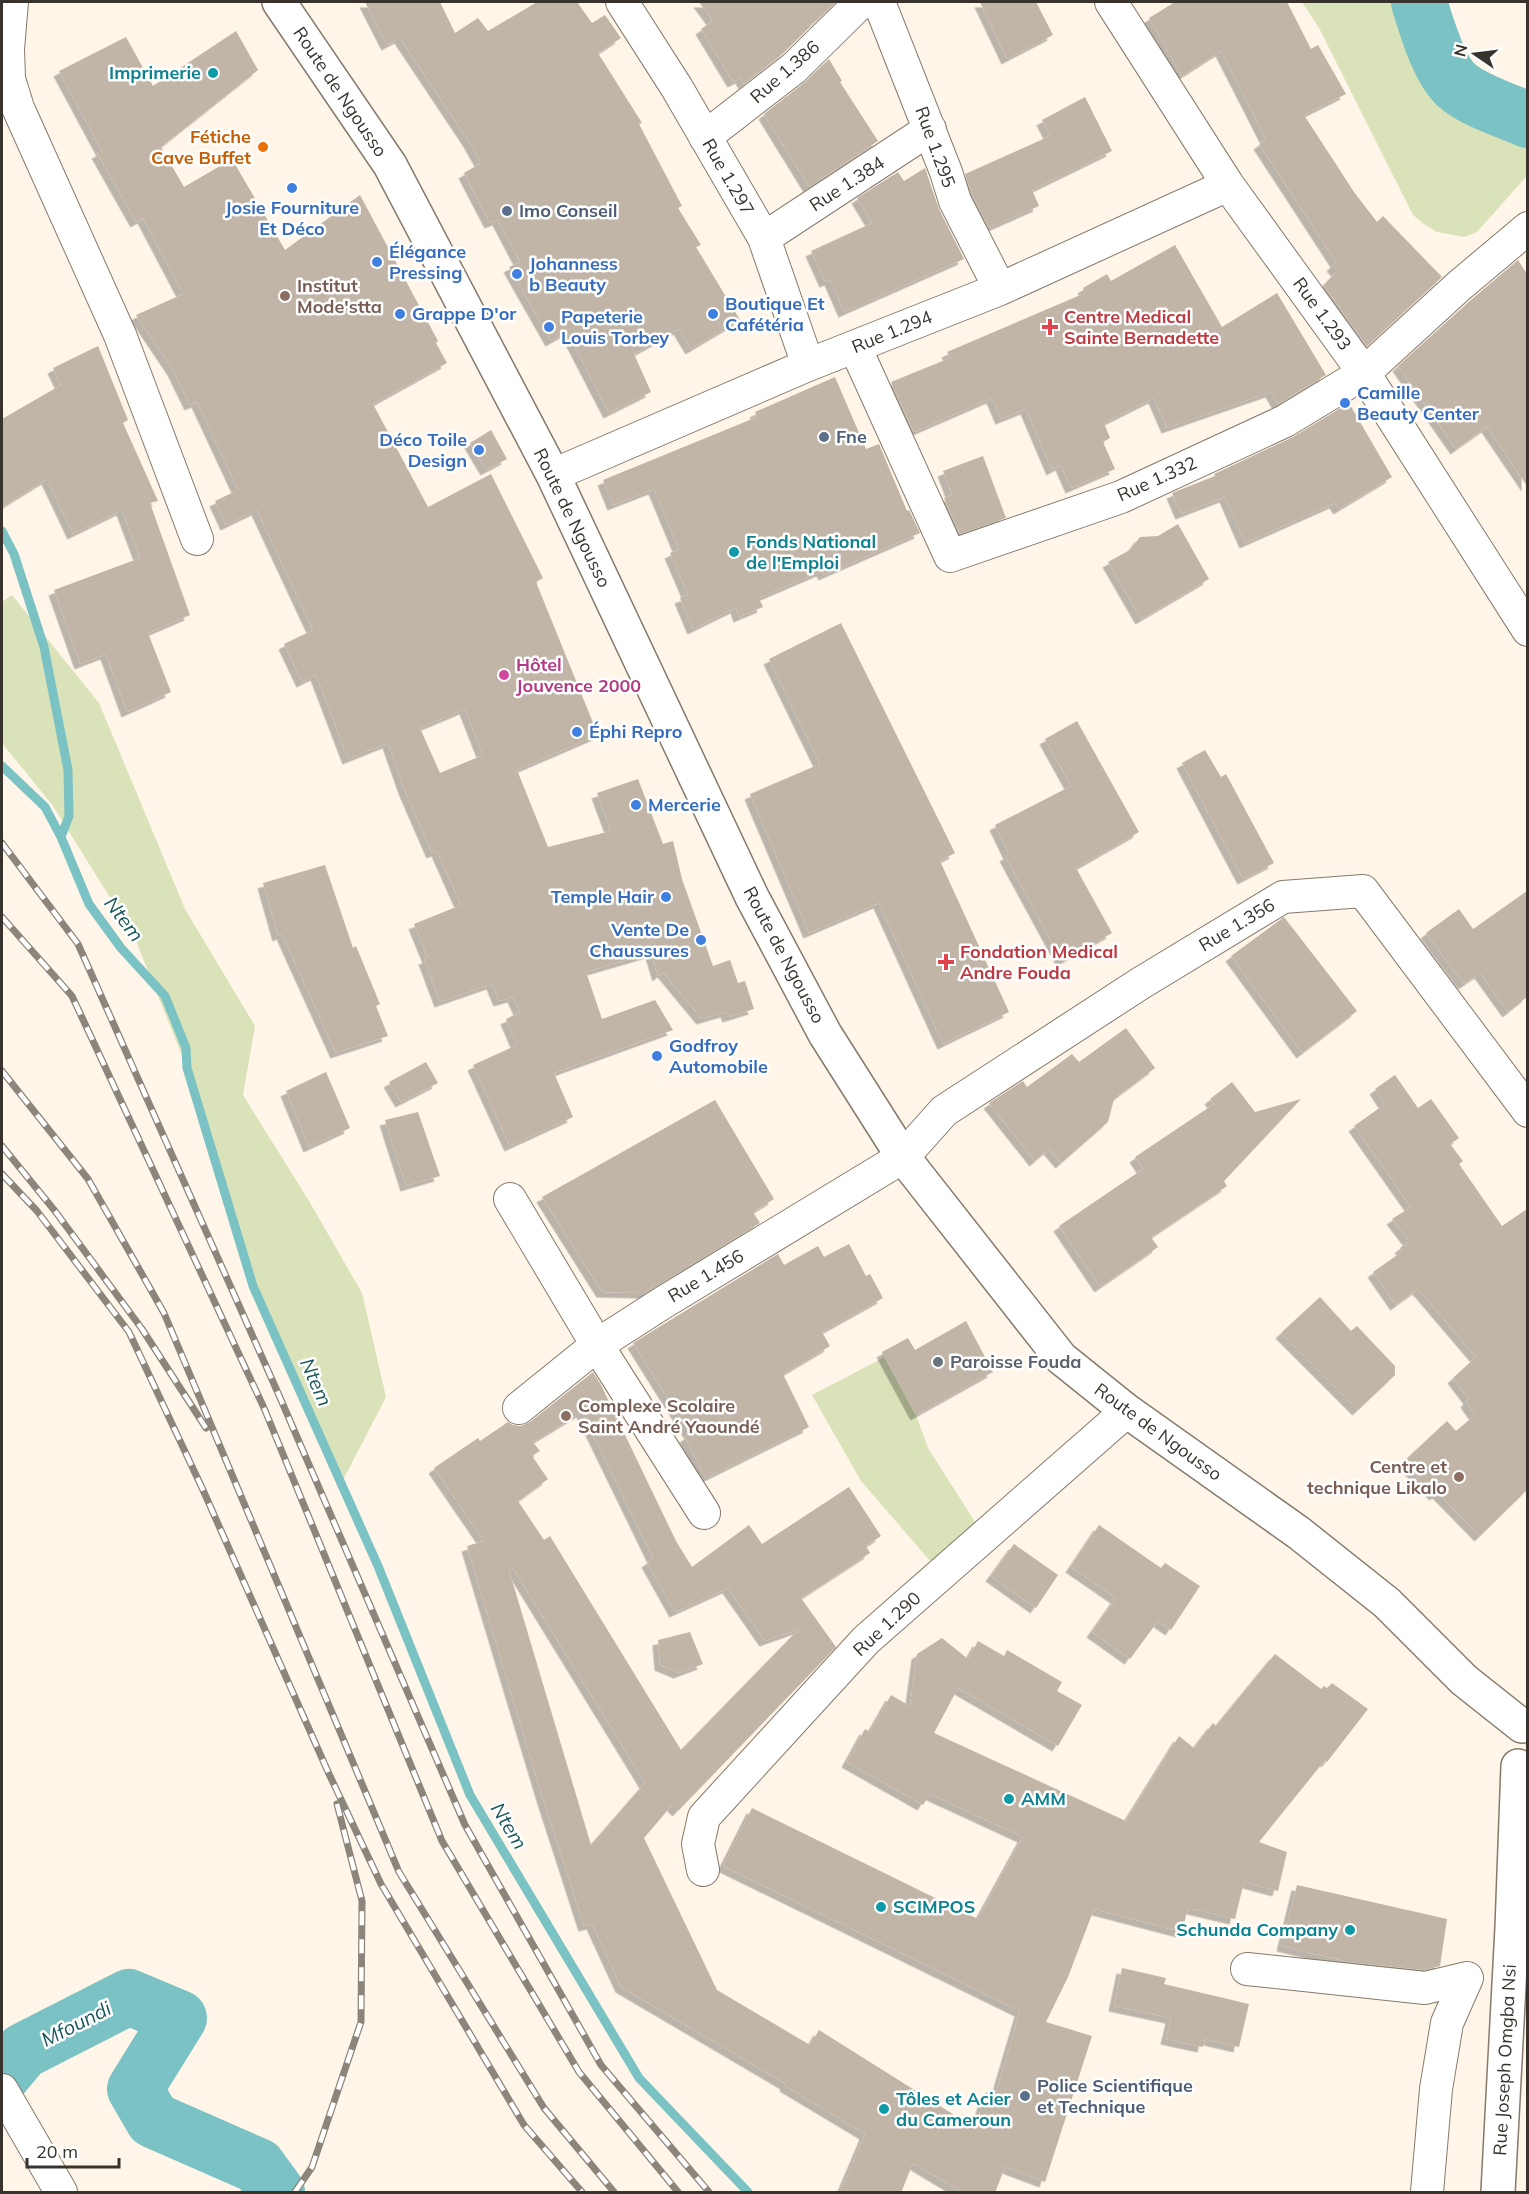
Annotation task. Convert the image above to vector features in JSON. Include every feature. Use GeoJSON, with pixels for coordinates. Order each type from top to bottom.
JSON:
{"type":"FeatureCollection","features":[{"type":"Feature","properties":{"kind":"main road","name":"Route de Ngousso"},"geometry":{"type":"LineString","coordinates":[[279,2],[390,165],[553,475],[752,897],[825,1034],[903,1157],[1061,1358],[1127,1411],[1299,1533],[1387,1603],[1464,1680],[1525,1724]]}},
{"type":"Feature","properties":{"kind":"main road"},"geometry":{"type":"LineString","coordinates":[[1512,1928],[1523,1773],[1514,1753],[1516,1739],[1525,1724]]}},
{"type":"Feature","properties":{"kind":"main road"},"geometry":{"type":"LineString","coordinates":[[1512,1928],[1527,1876]]}},
{"type":"Feature","properties":{"kind":"main road","name":"Rue Joseph Omgba Nsi"},"geometry":{"type":"LineString","coordinates":[[1498,2193],[1512,1928]]}},
{"type":"Feature","properties":{"kind":"street"},"geometry":{"type":"LineString","coordinates":[[12,2],[5,81],[120,335],[196,539]]}},
{"type":"Feature","properties":{"kind":"street","name":"Rue 1.297"},"geometry":{"type":"LineString","coordinates":[[622,2],[676,88],[764,238],[808,365]]}},
{"type":"Feature","properties":{"kind":"street","name":"Rue 1.386"},"geometry":{"type":"LineString","coordinates":[[705,137],[794,68],[861,2]]}},
{"type":"Feature","properties":{"kind":"street","name":"Rue 1.295"},"geometry":{"type":"LineString","coordinates":[[879,2],[930,129],[955,201],[1000,289]]}},
{"type":"Feature","properties":{"kind":"street","name":"Rue 1.293"},"geometry":{"type":"LineString","coordinates":[[1111,2],[1228,184],[1364,373],[1527,630]]}},
{"type":"Feature","properties":{"kind":"street","name":"Rue 1.384"},"geometry":{"type":"LineString","coordinates":[[764,238],[930,129]]}},
{"type":"Feature","properties":{"kind":"street","name":"Rue 1.294"},"geometry":{"type":"LineString","coordinates":[[553,475],[808,365],[1000,289],[1228,184]]}},
{"type":"Feature","properties":{"kind":"street","name":"Rue 1.332"},"geometry":{"type":"LineString","coordinates":[[855,347],[950,556],[1121,497],[1285,421],[1364,373],[1527,228]]}},
{"type":"Feature","properties":{"kind":"street","name":"Rue 1.356"},"geometry":{"type":"LineString","coordinates":[[903,1157],[944,1111],[1141,983],[1283,897],[1294,896],[1363,891],[1527,1111]]}},
{"type":"Feature","properties":{"kind":"street","name":"Rue 1.456"},"geometry":{"type":"LineString","coordinates":[[519,1408],[597,1345],[903,1157]]}},
{"type":"Feature","properties":{"kind":"street"},"geometry":{"type":"LineString","coordinates":[[510,1199],[597,1345],[704,1513]]}},
{"type":"Feature","properties":{"kind":"street","name":"Rue 1.290"},"geometry":{"type":"LineString","coordinates":[[703,1870],[698,1844],[704,1817],[866,1640],[1127,1411]]}},
{"type":"Feature","properties":{"kind":"street"},"geometry":{"type":"LineString","coordinates":[[1247,1969],[1425,1988],[1467,1978],[1447,2023],[1436,2089],[1427,2193]]}},
{"type":"Feature","properties":{"kind":"street"},"geometry":{"type":"LineString","coordinates":[[2,2090],[61,2193]]}},
{"type":"Feature","properties":{"kind":"green space"},"geometry":{"type":"Polygon","coordinates":[[[1302,2],[1439,2],[1461,74],[1527,106],[1527,176],[1477,232],[1464,237],[1437,232],[1413,215],[1319,28],[1302,2]]]}},
{"type":"Feature","properties":{"kind":"green space"},"geometry":{"type":"Polygon","coordinates":[[[12,595],[99,703],[185,909],[255,1026],[243,1095],[309,1201],[362,1293],[386,1397],[341,1484],[253,1286],[187,1068],[134,936],[53,806],[2,743],[2,602],[12,595]]]}},
{"type":"Feature","properties":{"kind":"green space"},"geometry":{"type":"Polygon","coordinates":[[[882,1352],[916,1415],[928,1448],[977,1525],[931,1562],[861,1481],[812,1395],[883,1358],[882,1352]]]}},
{"type":"Feature","properties":{"kind":"building"},"geometry":{"type":"Polygon","coordinates":[[[365,2],[440,2],[455,33],[478,18],[488,31],[537,2],[577,2],[592,23],[605,15],[621,38],[598,53],[642,123],[639,124],[682,206],[678,208],[701,245],[696,247],[740,320],[691,349],[679,329],[634,354],[651,392],[609,413],[567,332],[551,341],[509,267],[520,262],[498,220],[490,223],[464,173],[481,163],[468,140],[400,38],[387,45],[365,2]]]}},
{"type":"Feature","properties":{"kind":"building"},"geometry":{"type":"Polygon","coordinates":[[[699,2],[836,2],[809,25],[810,27],[782,54],[744,84],[741,78],[733,82],[701,29],[713,21],[699,2]]]}},
{"type":"Feature","properties":{"kind":"building"},"geometry":{"type":"Polygon","coordinates":[[[980,2],[1036,2],[1053,35],[1007,59],[980,2]]]}},
{"type":"Feature","properties":{"kind":"building"},"geometry":{"type":"Polygon","coordinates":[[[1175,2],[1287,2],[1311,49],[1318,45],[1346,94],[1304,115],[1354,192],[1377,222],[1383,216],[1442,277],[1367,346],[1324,285],[1337,271],[1332,266],[1336,262],[1259,144],[1266,139],[1221,51],[1182,76],[1149,18],[1175,2]]]}},
{"type":"Feature","properties":{"kind":"building"},"geometry":{"type":"Polygon","coordinates":[[[236,31],[258,70],[161,147],[184,187],[232,159],[285,250],[360,195],[438,341],[436,343],[447,363],[373,404],[428,507],[491,474],[543,578],[536,582],[598,735],[517,770],[548,847],[611,831],[597,793],[638,779],[663,844],[673,841],[682,879],[713,966],[730,960],[738,983],[745,981],[754,1009],[728,1017],[726,1012],[702,1019],[663,972],[658,976],[651,953],[586,972],[602,1019],[655,1000],[673,1030],[554,1073],[573,1117],[510,1146],[473,1065],[517,1045],[506,1019],[520,1012],[513,997],[499,1001],[492,984],[440,1002],[424,959],[428,958],[414,924],[461,905],[437,851],[432,853],[405,791],[388,743],[348,759],[316,675],[302,682],[284,644],[313,630],[257,510],[226,525],[215,501],[238,490],[197,402],[190,405],[173,370],[136,315],[183,294],[143,218],[136,222],[97,153],[102,151],[59,71],[126,37],[153,86],[236,31]],[[465,709],[420,728],[440,773],[483,755],[465,709]]]}},
{"type":"Feature","properties":{"kind":"building"},"geometry":{"type":"Polygon","coordinates":[[[829,59],[842,81],[840,82],[878,141],[809,187],[764,114],[805,82],[829,59]]]}},
{"type":"Feature","properties":{"kind":"building"},"geometry":{"type":"Polygon","coordinates":[[[1085,97],[1112,151],[1032,190],[1039,206],[989,228],[965,174],[1050,136],[1042,120],[1085,97]]]}},
{"type":"Feature","properties":{"kind":"building"},"geometry":{"type":"Polygon","coordinates":[[[925,168],[939,209],[964,259],[844,312],[830,280],[825,282],[811,251],[872,223],[857,198],[898,172],[904,181],[925,168]]]}},
{"type":"Feature","properties":{"kind":"building"},"geometry":{"type":"Polygon","coordinates":[[[1175,245],[1222,327],[1277,293],[1326,375],[1278,404],[1271,392],[1167,428],[1154,398],[1104,423],[1110,438],[1103,442],[1115,469],[1071,488],[1061,465],[1052,470],[1026,409],[1001,419],[992,398],[914,432],[891,382],[950,358],[947,352],[1085,293],[1083,288],[1107,274],[1111,281],[1175,245]]]}},
{"type":"Feature","properties":{"kind":"building"},"geometry":{"type":"Polygon","coordinates":[[[1518,260],[1527,274],[1527,486],[1487,427],[1456,449],[1398,366],[1518,260]]]}},
{"type":"Feature","properties":{"kind":"building"},"geometry":{"type":"Polygon","coordinates":[[[98,346],[128,420],[123,423],[158,501],[150,503],[190,615],[148,633],[171,692],[127,712],[106,654],[80,664],[54,590],[140,558],[122,510],[73,534],[47,479],[2,507],[2,419],[61,385],[53,368],[98,346]]]}},
{"type":"Feature","properties":{"kind":"building"},"geometry":{"type":"Polygon","coordinates":[[[835,377],[866,449],[879,444],[907,511],[909,510],[920,533],[824,575],[822,571],[759,598],[763,607],[739,617],[736,608],[693,629],[680,598],[688,595],[670,553],[679,549],[654,489],[613,505],[603,480],[757,417],[755,412],[835,377]]]}},
{"type":"Feature","properties":{"kind":"building"},"geometry":{"type":"Polygon","coordinates":[[[1349,403],[1392,477],[1339,509],[1335,503],[1245,543],[1225,497],[1181,514],[1172,493],[1215,476],[1214,474],[1293,437],[1349,403]]]}},
{"type":"Feature","properties":{"kind":"building"},"geometry":{"type":"Polygon","coordinates":[[[491,430],[507,459],[486,470],[470,443],[491,430]]]}},
{"type":"Feature","properties":{"kind":"building"},"geometry":{"type":"Polygon","coordinates":[[[983,456],[1006,518],[960,534],[944,498],[952,495],[943,471],[983,456]]]}},
{"type":"Feature","properties":{"kind":"building"},"geometry":{"type":"Polygon","coordinates":[[[1178,524],[1209,579],[1141,619],[1108,562],[1130,550],[1140,537],[1158,536],[1178,524]]]}},
{"type":"Feature","properties":{"kind":"building"},"geometry":{"type":"Polygon","coordinates":[[[841,623],[955,853],[940,861],[1009,1012],[943,1044],[879,903],[809,933],[750,794],[820,764],[769,659],[841,623]]]}},
{"type":"Feature","properties":{"kind":"building"},"geometry":{"type":"Polygon","coordinates":[[[1077,721],[1139,832],[1076,868],[1112,933],[1062,961],[1005,856],[1009,854],[995,825],[1071,786],[1045,739],[1077,721]]]}},
{"type":"Feature","properties":{"kind":"building"},"geometry":{"type":"Polygon","coordinates":[[[1205,750],[1221,777],[1226,774],[1274,863],[1243,879],[1182,763],[1205,750]]]}},
{"type":"Feature","properties":{"kind":"building"},"geometry":{"type":"Polygon","coordinates":[[[325,865],[353,948],[356,946],[380,1004],[376,1006],[388,1036],[336,1053],[282,934],[278,936],[263,883],[325,865]]]}},
{"type":"Feature","properties":{"kind":"building"},"geometry":{"type":"Polygon","coordinates":[[[1527,891],[1527,997],[1508,1012],[1480,973],[1464,984],[1426,933],[1459,909],[1473,929],[1527,891]]]}},
{"type":"Feature","properties":{"kind":"building"},"geometry":{"type":"Polygon","coordinates":[[[1284,917],[1357,1011],[1302,1053],[1231,956],[1284,917]]]}},
{"type":"Feature","properties":{"kind":"building"},"geometry":{"type":"Polygon","coordinates":[[[1126,1028],[1155,1068],[1114,1099],[1108,1122],[1061,1163],[1049,1149],[1035,1161],[989,1103],[1023,1081],[1027,1087],[1072,1054],[1079,1062],[1126,1028]]]}},
{"type":"Feature","properties":{"kind":"building"},"geometry":{"type":"Polygon","coordinates":[[[426,1062],[438,1083],[401,1102],[389,1082],[426,1062]]]}},
{"type":"Feature","properties":{"kind":"building"},"geometry":{"type":"Polygon","coordinates":[[[326,1072],[350,1128],[309,1147],[286,1091],[326,1072]]]}},
{"type":"Feature","properties":{"kind":"building"},"geometry":{"type":"Polygon","coordinates":[[[1395,1075],[1418,1108],[1431,1099],[1459,1138],[1450,1144],[1463,1161],[1459,1164],[1502,1226],[1527,1209],[1527,1490],[1480,1536],[1438,1493],[1435,1495],[1403,1462],[1447,1421],[1456,1431],[1475,1415],[1466,1402],[1469,1399],[1453,1378],[1476,1357],[1418,1289],[1396,1305],[1373,1272],[1403,1251],[1400,1248],[1409,1241],[1392,1219],[1411,1207],[1354,1126],[1385,1104],[1375,1089],[1395,1075]]]}},
{"type":"Feature","properties":{"kind":"building"},"geometry":{"type":"Polygon","coordinates":[[[1232,1082],[1255,1112],[1301,1099],[1224,1181],[1227,1186],[1151,1237],[1158,1247],[1100,1287],[1059,1226],[1143,1169],[1135,1157],[1214,1104],[1210,1099],[1232,1082]]]}},
{"type":"Feature","properties":{"kind":"building"},"geometry":{"type":"Polygon","coordinates":[[[715,1100],[774,1199],[753,1212],[760,1223],[645,1293],[602,1292],[542,1197],[715,1100]]]}},
{"type":"Feature","properties":{"kind":"building"},"geometry":{"type":"Polygon","coordinates":[[[418,1112],[440,1176],[406,1186],[385,1120],[418,1112]]]}},
{"type":"Feature","properties":{"kind":"building"},"geometry":{"type":"Polygon","coordinates":[[[849,1244],[866,1276],[870,1274],[883,1298],[822,1332],[830,1346],[783,1374],[809,1427],[706,1478],[685,1437],[690,1434],[633,1343],[778,1254],[784,1265],[818,1246],[824,1257],[849,1244]]]}},
{"type":"Feature","properties":{"kind":"building"},"geometry":{"type":"Polygon","coordinates":[[[1320,1297],[1351,1331],[1357,1326],[1395,1366],[1395,1375],[1358,1410],[1281,1333],[1320,1297]]]}},
{"type":"Feature","properties":{"kind":"building","name":"Paroisse Fouda"},"geometry":{"type":"Polygon","coordinates":[[[966,1321],[993,1372],[916,1415],[882,1352],[908,1338],[915,1350],[966,1321]]]}},
{"type":"Feature","properties":{"kind":"building"},"geometry":{"type":"Polygon","coordinates":[[[593,1372],[676,1541],[692,1567],[749,1525],[762,1544],[849,1487],[881,1536],[866,1546],[870,1553],[801,1598],[836,1647],[678,1811],[672,1805],[644,1838],[717,1990],[810,2045],[819,2030],[975,2128],[986,2092],[995,2096],[1020,2011],[723,1866],[752,1808],[978,1919],[1023,1837],[930,1794],[923,1805],[847,1762],[865,1729],[870,1732],[891,1695],[910,1706],[917,1654],[942,1638],[968,1659],[978,1641],[1004,1656],[1007,1650],[1062,1682],[1057,1691],[1082,1705],[1058,1746],[958,1688],[934,1733],[1126,1821],[1179,1736],[1194,1748],[1213,1723],[1216,1726],[1275,1654],[1321,1689],[1324,1686],[1327,1688],[1332,1683],[1368,1709],[1327,1762],[1325,1760],[1259,1842],[1287,1852],[1278,1891],[1244,1882],[1235,1919],[1188,1908],[1182,1932],[1094,1909],[1068,1977],[1046,2022],[1092,2036],[1045,2182],[1005,2167],[995,2193],[963,2193],[913,2163],[901,2193],[840,2193],[865,2134],[785,2086],[786,2084],[621,1987],[592,1924],[584,1926],[542,1796],[467,1546],[484,1541],[434,1468],[478,1438],[480,1441],[508,1422],[521,1426],[530,1422],[593,1372]],[[582,1412],[533,1442],[540,1451],[532,1456],[548,1479],[518,1501],[544,1540],[550,1536],[681,1750],[799,1629],[765,1641],[728,1588],[675,1612],[647,1562],[653,1558],[582,1412]],[[513,1568],[509,1570],[591,1845],[645,1783],[513,1568]]]}},
{"type":"Feature","properties":{"kind":"building"},"geometry":{"type":"Polygon","coordinates":[[[1099,1525],[1161,1568],[1165,1563],[1200,1586],[1171,1630],[1158,1621],[1130,1659],[1092,1632],[1116,1598],[1071,1567],[1099,1525]]]}},
{"type":"Feature","properties":{"kind":"building"},"geometry":{"type":"Polygon","coordinates":[[[1014,1544],[1058,1575],[1036,1608],[991,1576],[1014,1544]]]}},
{"type":"Feature","properties":{"kind":"building"},"geometry":{"type":"Polygon","coordinates":[[[690,1632],[703,1664],[679,1673],[660,1665],[658,1640],[690,1632]]]}},
{"type":"Feature","properties":{"kind":"building","name":"Schunda Company"},"geometry":{"type":"Polygon","coordinates":[[[1297,1885],[1447,1919],[1440,1966],[1424,1970],[1349,1962],[1282,1946],[1297,1885]]]}},
{"type":"Feature","properties":{"kind":"building"},"geometry":{"type":"Polygon","coordinates":[[[1122,1968],[1166,1978],[1164,1984],[1249,2004],[1239,2047],[1205,2039],[1203,2047],[1166,2039],[1171,2018],[1114,2006],[1122,1968]]]}},
{"type":"Feature","properties":{"kind":"waterway"},"geometry":{"type":"LineString","coordinates":[[1419,2],[1440,61],[1453,81],[1476,98],[1528,120]]}},
{"type":"Feature","properties":{"kind":"waterway","name":"Ntem"},"geometry":{"type":"LineString","coordinates":[[2,531],[14,554],[44,647],[68,770],[69,816],[61,837],[89,904],[121,948],[165,996],[186,1048],[187,1068],[253,1286],[378,1566],[470,1795],[639,2078],[748,2192]]}},
{"type":"Feature","properties":{"kind":"waterway"},"geometry":{"type":"LineString","coordinates":[[2,766],[45,807],[61,837]]}},
{"type":"Feature","properties":{"kind":"waterway","name":"Mfoundi"},"geometry":{"type":"LineString","coordinates":[[2,2076],[23,2051],[129,1997],[179,2018],[135,2089],[153,2120],[258,2166],[277,2192]]}},
{"type":"Feature","properties":{"kind":"railway"},"geometry":{"type":"LineString","coordinates":[[2,843],[78,944],[278,1393],[465,1825],[601,2065],[709,2192]]}},
{"type":"Feature","properties":{"kind":"railway"},"geometry":{"type":"LineString","coordinates":[[2,917],[72,996],[264,1408],[442,1841],[579,2072],[678,2192]]}},
{"type":"Feature","properties":{"kind":"railway"},"geometry":{"type":"LineString","coordinates":[[2,1071],[88,1179],[164,1313],[399,1872],[544,2108],[614,2192]]}},
{"type":"Feature","properties":{"kind":"railway"},"geometry":{"type":"LineString","coordinates":[[2,1146],[55,1211],[142,1329],[206,1428]]}},
{"type":"Feature","properties":{"kind":"railway"},"geometry":{"type":"LineString","coordinates":[[2,1174],[37,1211],[129,1332],[381,1884],[524,2125],[582,2192]]}},
{"type":"Feature","properties":{"kind":"railway"},"geometry":{"type":"LineString","coordinates":[[295,2192],[312,2167],[361,2022],[362,1901],[337,1804]]}},
{"type":"Feature","properties":{"kind":"place","name":"Imprimerie"},"geometry":{"type":"Point","coordinates":[213,73]}},
{"type":"Feature","properties":{"kind":"place","name":"Fétiche Cave Buffet"},"geometry":{"type":"Point","coordinates":[263,147]}},
{"type":"Feature","properties":{"kind":"place","name":"Josie Fourniture Et Déco"},"geometry":{"type":"Point","coordinates":[292,188]}},
{"type":"Feature","properties":{"kind":"place","name":"Imo Conseil"},"geometry":{"type":"Point","coordinates":[507,211]}},
{"type":"Feature","properties":{"kind":"place","name":"Élégance Pressing"},"geometry":{"type":"Point","coordinates":[377,262]}},
{"type":"Feature","properties":{"kind":"place","name":"Johanness b Beauty"},"geometry":{"type":"Point","coordinates":[517,274]}},
{"type":"Feature","properties":{"kind":"place","name":"Institut Mode'stta"},"geometry":{"type":"Point","coordinates":[285,296]}},
{"type":"Feature","properties":{"kind":"place","name":"Grappe D'or"},"geometry":{"type":"Point","coordinates":[400,314]}},
{"type":"Feature","properties":{"kind":"place","name":"Boutique Et Cafétéria"},"geometry":{"type":"Point","coordinates":[713,314]}},
{"type":"Feature","properties":{"kind":"place","name":"Papeterie Louis Torbey"},"geometry":{"type":"Point","coordinates":[549,327]}},
{"type":"Feature","properties":{"kind":"place","name":"Centre Medical Sainte Bernadette"},"geometry":{"type":"Point","coordinates":[1050,327]}},
{"type":"Feature","properties":{"kind":"place","name":"Camille Beauty Center"},"geometry":{"type":"Point","coordinates":[1345,403]}},
{"type":"Feature","properties":{"kind":"place","name":"Fne"},"geometry":{"type":"Point","coordinates":[824,437]}},
{"type":"Feature","properties":{"kind":"place","name":"Déco Toile Design"},"geometry":{"type":"Point","coordinates":[479,450]}},
{"type":"Feature","properties":{"kind":"place","name":"Fonds National de l'Emploi"},"geometry":{"type":"Point","coordinates":[734,552]}},
{"type":"Feature","properties":{"kind":"place","name":"Hôtel Jouvence 2000"},"geometry":{"type":"Point","coordinates":[504,675]}},
{"type":"Feature","properties":{"kind":"place","name":"Éphi Repro"},"geometry":{"type":"Point","coordinates":[577,732]}},
{"type":"Feature","properties":{"kind":"place","name":"Mercerie"},"geometry":{"type":"Point","coordinates":[636,805]}},
{"type":"Feature","properties":{"kind":"place","name":"Temple Hair"},"geometry":{"type":"Point","coordinates":[666,897]}},
{"type":"Feature","properties":{"kind":"place","name":"Vente De Chaussures"},"geometry":{"type":"Point","coordinates":[701,940]}},
{"type":"Feature","properties":{"kind":"place","name":"Fondation Medical Andre Fouda"},"geometry":{"type":"Point","coordinates":[946,962]}},
{"type":"Feature","properties":{"kind":"place","name":"Godfroy Automobile"},"geometry":{"type":"Point","coordinates":[657,1056]}},
{"type":"Feature","properties":{"kind":"place","name":"Paroisse Fouda"},"geometry":{"type":"Point","coordinates":[938,1362]}},
{"type":"Feature","properties":{"kind":"place","name":"Complexe Scolaire Saint André Yaoundé"},"geometry":{"type":"Point","coordinates":[566,1416]}},
{"type":"Feature","properties":{"kind":"place","name":"Centre et technique Likalo"},"geometry":{"type":"Point","coordinates":[1459,1477]}},
{"type":"Feature","properties":{"kind":"place","name":"AMM"},"geometry":{"type":"Point","coordinates":[1009,1799]}},
{"type":"Feature","properties":{"kind":"place","name":"SCIMPOS"},"geometry":{"type":"Point","coordinates":[881,1907]}},
{"type":"Feature","properties":{"kind":"place","name":"Schunda Company"},"geometry":{"type":"Point","coordinates":[1350,1930]}},
{"type":"Feature","properties":{"kind":"place","name":"Police Scientifique et Technique"},"geometry":{"type":"Point","coordinates":[1025,2096]}},
{"type":"Feature","properties":{"kind":"place","name":"Tôles et Acier du Cameroun"},"geometry":{"type":"Point","coordinates":[884,2109]}}]}
